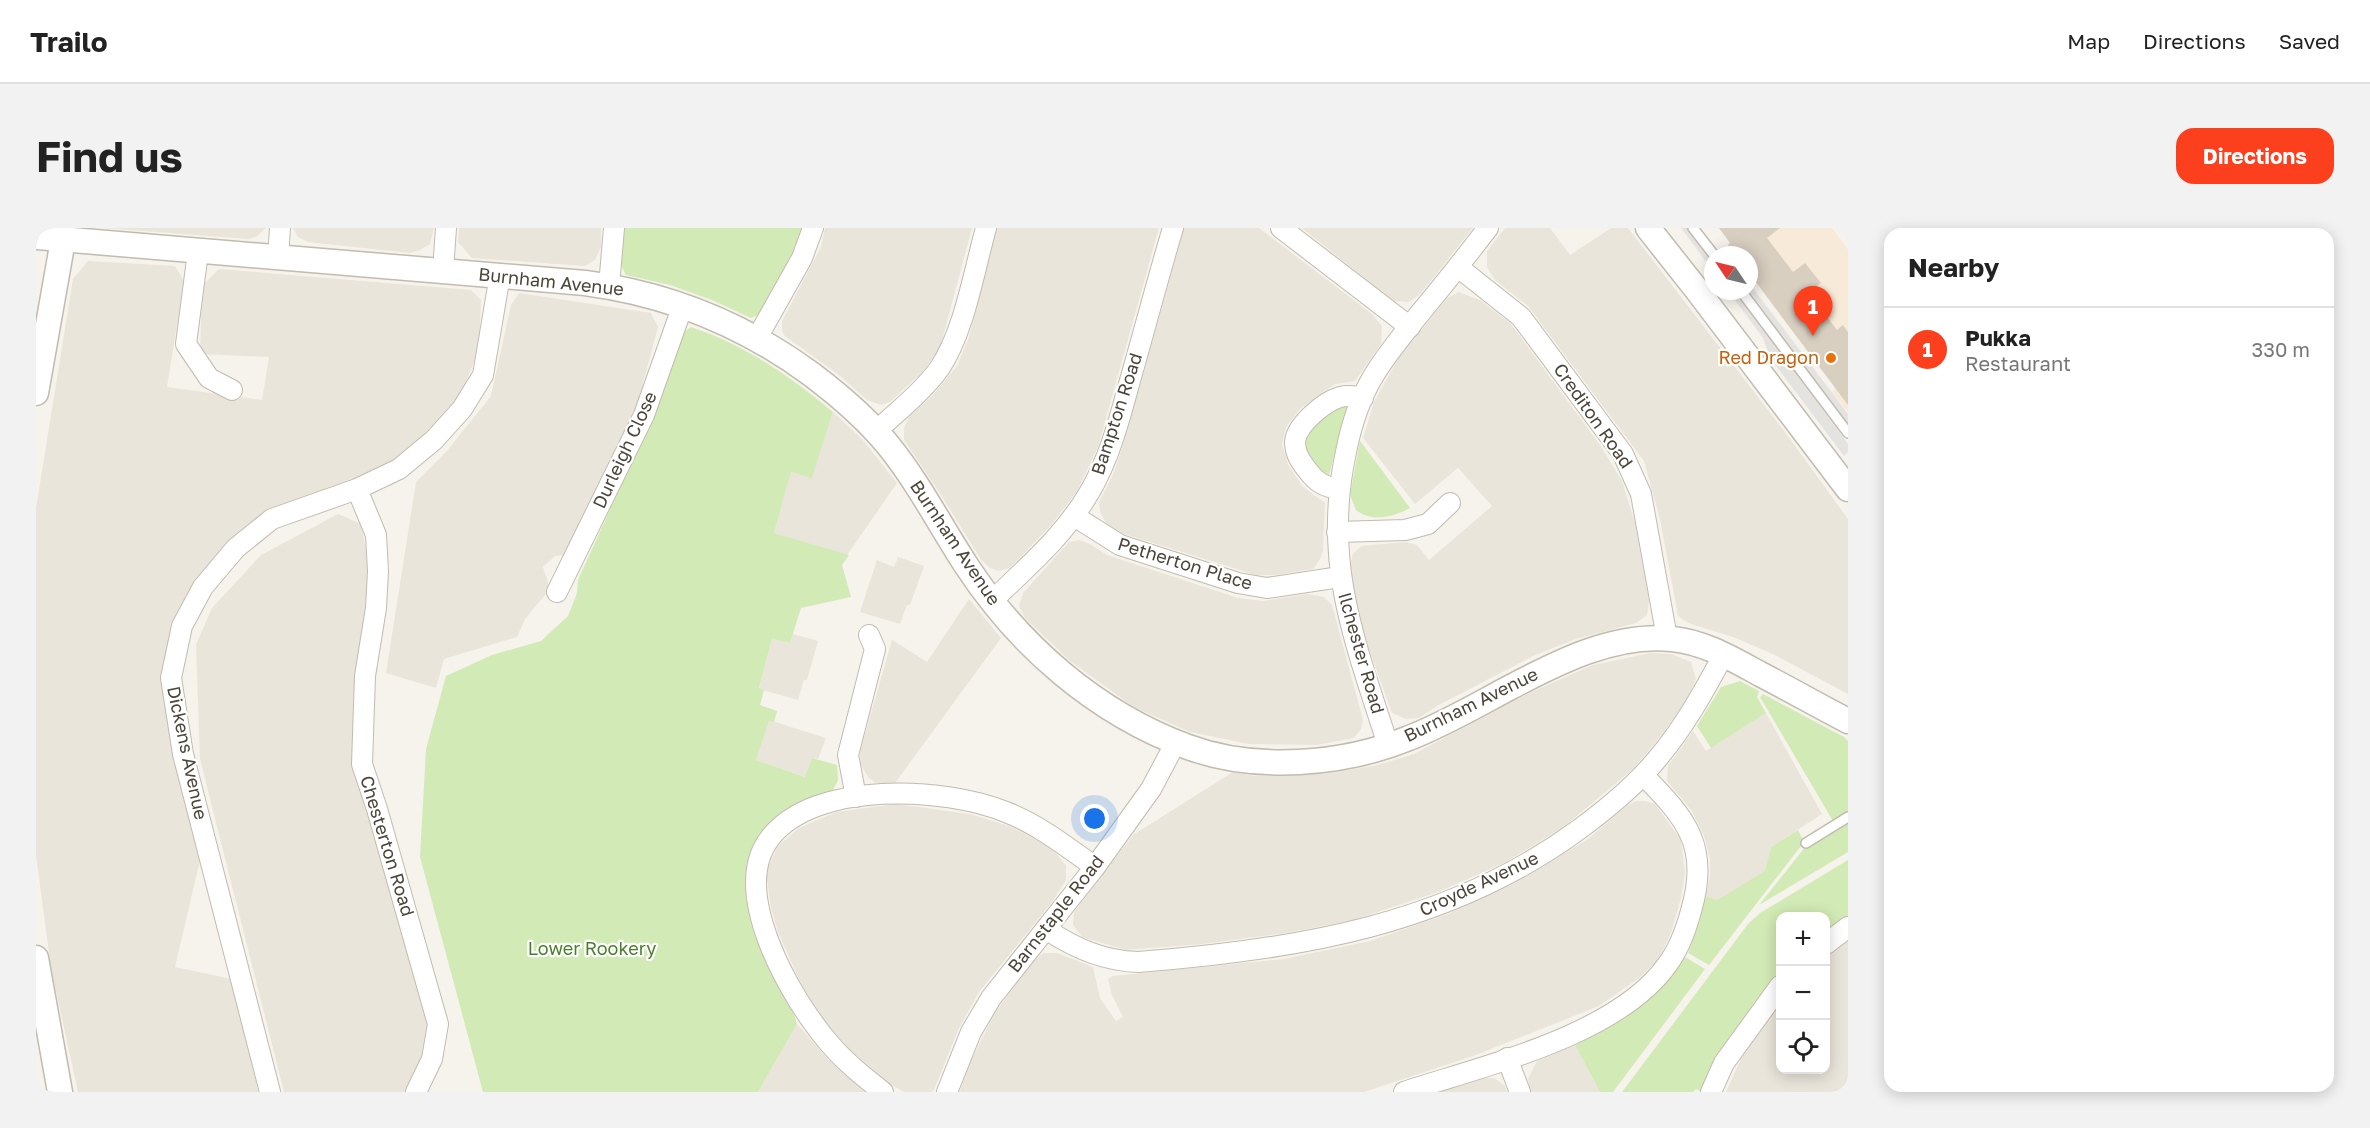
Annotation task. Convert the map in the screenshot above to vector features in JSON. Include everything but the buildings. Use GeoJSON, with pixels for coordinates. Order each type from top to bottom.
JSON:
{"type":"FeatureCollection","features":[{"type":"Feature","properties":{"kind":"street"},"geometry":{"type":"LineString","coordinates":[[278,258],[280,228]]}},
{"type":"Feature","properties":{"kind":"street"},"geometry":{"type":"LineString","coordinates":[[444,271],[446,228]]}},
{"type":"Feature","properties":{"kind":"street"},"geometry":{"type":"LineString","coordinates":[[609,286],[614,228]]}},
{"type":"Feature","properties":{"kind":"street"},"geometry":{"type":"LineString","coordinates":[[757,338],[802,258],[813,228]]}},
{"type":"Feature","properties":{"kind":"street"},"geometry":{"type":"LineString","coordinates":[[876,432],[931,379],[948,355],[957,334],[986,228]]}},
{"type":"Feature","properties":{"kind":"street","name":"Bampton Road"},"geometry":{"type":"LineString","coordinates":[[992,601],[1044,554],[1074,516],[1100,472],[1117,428],[1173,228]]}},
{"type":"Feature","properties":{"kind":"street"},"geometry":{"type":"LineString","coordinates":[[1281,228],[1410,327]]}},
{"type":"Feature","properties":{"kind":"street","name":"Ilchester Road"},"geometry":{"type":"LineString","coordinates":[[1388,745],[1354,641],[1340,578],[1337,532],[1339,489],[1347,445],[1373,376],[1488,228]]}},
{"type":"Feature","properties":{"kind":"street"},"geometry":{"type":"LineString","coordinates":[[1648,228],[1848,489]]}},
{"type":"Feature","properties":{"kind":"street","name":"Burnham Avenue"},"geometry":{"type":"LineString","coordinates":[[36,237],[609,286],[648,294],[683,305],[757,338],[790,358],[829,388],[876,432],[908,472],[966,566],[992,601],[1034,648],[1089,695],[1176,742],[1207,753],[1290,761],[1335,757],[1388,745],[1428,730],[1554,664],[1627,642],[1667,638],[1694,643],[1724,654],[1848,721]]}},
{"type":"Feature","properties":{"kind":"street"},"geometry":{"type":"LineString","coordinates":[[36,393],[63,240]]}},
{"type":"Feature","properties":{"kind":"street"},"geometry":{"type":"LineString","coordinates":[[198,252],[186,344],[209,378],[232,390]]}},
{"type":"Feature","properties":{"kind":"street","name":"Crediton Road"},"geometry":{"type":"LineString","coordinates":[[1458,267],[1521,317],[1623,454],[1641,494],[1667,638]]}},
{"type":"Feature","properties":{"kind":"street","name":"Dickens Avenue"},"geometry":{"type":"LineString","coordinates":[[270,1092],[183,754],[171,678],[182,626],[203,587],[236,548],[272,519],[357,489],[399,469],[434,440],[462,409],[483,375],[500,275]]}},
{"type":"Feature","properties":{"kind":"street","name":"Durleigh Close"},"geometry":{"type":"LineString","coordinates":[[558,592],[644,416],[683,305]]}},
{"type":"Feature","properties":{"kind":"street"},"geometry":{"type":"LineString","coordinates":[[1339,489],[1321,485],[1301,461],[1296,452],[1297,432],[1303,422],[1333,400],[1349,396],[1363,398]]}},
{"type":"Feature","properties":{"kind":"street","name":"Chesterton Road"},"geometry":{"type":"LineString","coordinates":[[357,489],[376,535],[378,571],[376,608],[365,676],[362,764],[438,1024],[432,1059],[423,1089]]}},
{"type":"Feature","properties":{"kind":"street"},"geometry":{"type":"LineString","coordinates":[[1337,532],[1405,530],[1428,524],[1450,503]]}},
{"type":"Feature","properties":{"kind":"street","name":"Petherton Place"},"geometry":{"type":"LineString","coordinates":[[1074,516],[1120,545],[1238,583],[1267,588],[1340,578]]}},
{"type":"Feature","properties":{"kind":"street"},"geometry":{"type":"LineString","coordinates":[[856,798],[848,756],[875,649],[869,635]]}},
{"type":"Feature","properties":{"kind":"street","name":"Croyde Avenue"},"geometry":{"type":"LineString","coordinates":[[1046,928],[1061,939],[1095,956],[1121,962],[1138,962],[1284,947],[1376,927],[1442,904],[1541,855],[1592,820],[1642,775],[1670,744],[1688,718],[1724,654]]}},
{"type":"Feature","properties":{"kind":"street","name":"Barnstaple Road"},"geometry":{"type":"LineString","coordinates":[[947,1092],[971,1032],[986,1006],[1095,867],[1151,789],[1176,742]]}},
{"type":"Feature","properties":{"kind":"street"},"geometry":{"type":"LineString","coordinates":[[1404,1092],[1575,1034],[1617,1011],[1634,999],[1659,975],[1679,946],[1687,925],[1696,890],[1697,851],[1684,822],[1675,809],[1642,775]]}},
{"type":"Feature","properties":{"kind":"street"},"geometry":{"type":"LineString","coordinates":[[883,1092],[831,1045],[801,1005],[780,968],[757,898],[757,866],[769,839],[780,827],[791,818],[814,807],[856,798],[892,794],[928,795],[985,805],[1005,812],[1040,829],[1095,867]]}},
{"type":"Feature","properties":{"kind":"street"},"geometry":{"type":"LineString","coordinates":[[1830,941],[1848,927]]}},
{"type":"Feature","properties":{"kind":"street"},"geometry":{"type":"LineString","coordinates":[[36,958],[60,1092]]}},
{"type":"Feature","properties":{"kind":"street"},"geometry":{"type":"LineString","coordinates":[[1711,1092],[1724,1063],[1776,992]]}},
{"type":"Feature","properties":{"kind":"street"},"geometry":{"type":"LineString","coordinates":[[1507,1058],[1520,1092]]}},
{"type":"Feature","properties":{"kind":"lane"},"geometry":{"type":"LineString","coordinates":[[1693,228],[1707,246]]}},
{"type":"Feature","properties":{"kind":"lane"},"geometry":{"type":"LineString","coordinates":[[1748,300],[1848,433]]}},
{"type":"Feature","properties":{"kind":"lane"},"geometry":{"type":"LineString","coordinates":[[1806,843],[1848,817]]}},
{"type":"Feature","properties":{"kind":"shaded area"},"geometry":{"type":"Polygon","coordinates":[[[104,228],[266,228],[256,237],[248,239],[104,228]]]}},
{"type":"Feature","properties":{"kind":"shaded area"},"geometry":{"type":"Polygon","coordinates":[[[293,228],[434,228],[430,244],[410,253],[308,242],[298,237],[293,228]]]}},
{"type":"Feature","properties":{"kind":"shaded area"},"geometry":{"type":"Polygon","coordinates":[[[459,228],[601,228],[601,247],[595,260],[585,266],[472,258],[458,242],[459,228]]]}},
{"type":"Feature","properties":{"kind":"shaded area"},"geometry":{"type":"Polygon","coordinates":[[[825,228],[972,228],[940,348],[922,372],[890,402],[881,405],[867,400],[839,375],[785,336],[782,331],[782,321],[821,247],[825,228]]]}},
{"type":"Feature","properties":{"kind":"shaded area"},"geometry":{"type":"Polygon","coordinates":[[[997,228],[1159,228],[1098,447],[1077,491],[1052,524],[1010,568],[999,571],[990,568],[982,561],[904,440],[904,428],[909,417],[932,396],[957,366],[969,337],[997,228]]]}},
{"type":"Feature","properties":{"kind":"shaded area"},"geometry":{"type":"Polygon","coordinates":[[[1184,228],[1259,228],[1372,314],[1382,326],[1381,344],[1355,381],[1335,384],[1300,409],[1286,427],[1282,444],[1288,464],[1302,486],[1325,503],[1323,550],[1313,569],[1275,575],[1256,575],[1121,533],[1106,523],[1100,512],[1099,502],[1113,475],[1126,436],[1184,228]]]}},
{"type":"Feature","properties":{"kind":"shaded area"},"geometry":{"type":"Polygon","coordinates":[[[1302,228],[1473,228],[1420,294],[1409,302],[1393,301],[1302,228]]]}},
{"type":"Feature","properties":{"kind":"shaded area"},"geometry":{"type":"Polygon","coordinates":[[[1505,228],[1550,228],[1570,255],[1611,228],[1628,228],[1785,432],[1848,519],[1848,694],[1773,654],[1733,637],[1688,623],[1678,616],[1660,519],[1644,461],[1528,306],[1495,280],[1487,267],[1487,251],[1505,228]]]}},
{"type":"Feature","properties":{"kind":"shaded area"},"geometry":{"type":"Polygon","coordinates":[[[1681,228],[1688,228],[1704,249],[1704,259],[1681,228]]]}},
{"type":"Feature","properties":{"kind":"shaded area"},"geometry":{"type":"Polygon","coordinates":[[[1719,228],[1832,228],[1848,249],[1848,412],[1832,392],[1836,388],[1758,285],[1758,246],[1729,246],[1730,243],[1719,228]]]}},
{"type":"Feature","properties":{"kind":"shaded area"},"geometry":{"type":"Polygon","coordinates":[[[88,261],[175,266],[184,281],[167,387],[262,400],[269,357],[200,354],[202,286],[219,269],[471,290],[481,300],[479,348],[458,404],[421,443],[380,474],[277,507],[220,552],[171,623],[167,684],[202,852],[175,967],[236,980],[258,1092],[78,1092],[51,968],[36,855],[36,508],[73,279],[88,261]]]}},
{"type":"Feature","properties":{"kind":"shaded area"},"geometry":{"type":"Polygon","coordinates":[[[1459,292],[1480,300],[1511,324],[1600,445],[1622,481],[1635,523],[1649,600],[1647,615],[1636,623],[1576,639],[1533,656],[1437,706],[1419,718],[1406,719],[1392,713],[1359,621],[1350,565],[1353,554],[1361,546],[1406,542],[1417,545],[1429,560],[1492,506],[1458,468],[1415,504],[1363,438],[1374,402],[1398,359],[1447,298],[1459,292]]]}},
{"type":"Feature","properties":{"kind":"shaded area"},"geometry":{"type":"Polygon","coordinates":[[[519,293],[651,313],[658,327],[632,424],[571,554],[555,556],[543,567],[550,589],[525,619],[517,637],[444,659],[436,688],[386,673],[416,482],[446,452],[491,396],[511,305],[519,293]]]}},
{"type":"Feature","properties":{"kind":"shaded area"},"geometry":{"type":"Polygon","coordinates":[[[1758,295],[1848,414],[1848,424],[1754,300],[1758,300],[1758,295]]]}},
{"type":"Feature","properties":{"kind":"shaded area"},"geometry":{"type":"Polygon","coordinates":[[[1735,300],[1743,300],[1848,444],[1848,452],[1844,456],[1770,358],[1763,338],[1735,300]]]}},
{"type":"Feature","properties":{"kind":"shaded area"},"geometry":{"type":"Polygon","coordinates":[[[833,412],[862,439],[897,483],[847,555],[774,533],[791,472],[812,477],[833,412]]]}},
{"type":"Feature","properties":{"kind":"shaded area"},"geometry":{"type":"Polygon","coordinates":[[[338,514],[361,524],[370,570],[355,765],[430,1035],[415,1079],[405,1092],[284,1092],[200,759],[196,645],[212,608],[261,555],[338,514]]]}},
{"type":"Feature","properties":{"kind":"shaded area"},"geometry":{"type":"Polygon","coordinates":[[[1080,540],[1107,555],[1238,598],[1263,601],[1307,594],[1324,597],[1332,605],[1363,720],[1361,729],[1354,738],[1317,745],[1249,744],[1190,732],[1134,707],[1070,661],[1025,618],[1019,606],[1023,593],[1069,542],[1080,540]]]}},
{"type":"Feature","properties":{"kind":"shaded area"},"geometry":{"type":"Polygon","coordinates":[[[898,557],[924,566],[910,605],[907,605],[900,624],[860,612],[877,560],[894,567],[898,557]]]}},
{"type":"Feature","properties":{"kind":"shaded area"},"geometry":{"type":"Polygon","coordinates":[[[969,599],[1001,638],[895,783],[876,783],[868,777],[861,765],[860,752],[892,640],[927,662],[969,599]]]}},
{"type":"Feature","properties":{"kind":"shaded area"},"geometry":{"type":"Polygon","coordinates":[[[793,634],[818,641],[807,680],[804,680],[798,700],[759,689],[772,639],[790,643],[793,634]]]}},
{"type":"Feature","properties":{"kind":"shaded area"},"geometry":{"type":"Polygon","coordinates":[[[1650,653],[1671,654],[1691,662],[1696,679],[1687,699],[1664,732],[1633,769],[1561,829],[1504,863],[1438,892],[1353,920],[1286,933],[1203,944],[1126,950],[1082,937],[1073,925],[1074,912],[1133,835],[1233,772],[1254,776],[1322,774],[1374,766],[1414,754],[1527,694],[1593,665],[1650,653]]]}},
{"type":"Feature","properties":{"kind":"shaded area"},"geometry":{"type":"Polygon","coordinates":[[[1766,713],[1822,814],[1771,847],[1766,871],[1717,900],[1706,896],[1710,858],[1704,836],[1692,811],[1667,781],[1668,766],[1693,731],[1706,751],[1766,713]]]}},
{"type":"Feature","properties":{"kind":"shaded area"},"geometry":{"type":"Polygon","coordinates":[[[769,720],[826,738],[818,759],[812,758],[806,777],[756,760],[769,720]]]}},
{"type":"Feature","properties":{"kind":"shaded area"},"geometry":{"type":"Polygon","coordinates":[[[1636,801],[1655,804],[1681,840],[1685,873],[1681,898],[1671,933],[1659,959],[1639,978],[1599,1006],[1476,1055],[1364,1092],[960,1092],[969,1065],[995,1012],[1035,959],[1044,953],[1057,953],[1093,967],[1100,998],[1116,1021],[1123,1017],[1112,995],[1108,979],[1113,976],[1284,959],[1370,941],[1448,914],[1513,884],[1588,839],[1628,805],[1636,801]]]}},
{"type":"Feature","properties":{"kind":"shaded area"},"geometry":{"type":"Polygon","coordinates":[[[896,804],[970,814],[1009,826],[1052,848],[1066,866],[1066,880],[1052,902],[979,992],[959,1028],[934,1090],[931,1092],[904,1092],[887,1082],[851,1051],[820,1016],[799,979],[778,932],[771,908],[766,871],[778,846],[799,828],[836,812],[896,804]]]}},
{"type":"Feature","properties":{"kind":"shaded area"},"geometry":{"type":"Polygon","coordinates":[[[1848,940],[1848,1092],[1726,1092],[1748,1043],[1776,1004],[1776,1074],[1830,1074],[1830,950],[1848,940]]]}},
{"type":"Feature","properties":{"kind":"shaded area"},"geometry":{"type":"Polygon","coordinates":[[[797,1024],[828,1059],[865,1092],[758,1092],[797,1024]]]}},
{"type":"Feature","properties":{"kind":"shaded area"},"geometry":{"type":"Polygon","coordinates":[[[1575,1045],[1600,1092],[1531,1092],[1528,1079],[1537,1061],[1575,1045]]]}},
{"type":"Feature","properties":{"kind":"shaded area"},"geometry":{"type":"Polygon","coordinates":[[[1480,1078],[1494,1078],[1505,1086],[1507,1092],[1439,1092],[1480,1078]]]}},
{"type":"Feature","properties":{"kind":"green space"},"geometry":{"type":"Polygon","coordinates":[[[620,228],[807,228],[762,313],[751,318],[712,300],[670,285],[626,275],[618,259],[620,228]]]}},
{"type":"Feature","properties":{"kind":"green space","name":"Lower Rookery"},"geometry":{"type":"Polygon","coordinates":[[[691,327],[748,352],[800,386],[833,412],[812,478],[791,472],[774,533],[849,555],[842,565],[851,597],[801,608],[790,643],[772,639],[759,688],[764,690],[760,705],[777,711],[774,722],[769,721],[756,760],[805,777],[812,758],[837,765],[838,780],[833,790],[806,805],[750,876],[797,1024],[758,1092],[483,1092],[420,857],[426,749],[446,676],[492,655],[541,641],[568,616],[577,593],[578,580],[638,448],[679,341],[684,332],[691,327]]]}},
{"type":"Feature","properties":{"kind":"green space"},"geometry":{"type":"Polygon","coordinates":[[[1348,403],[1329,475],[1323,474],[1306,449],[1304,440],[1316,418],[1348,403]]]}},
{"type":"Feature","properties":{"kind":"green space"},"geometry":{"type":"Polygon","coordinates":[[[1360,441],[1410,508],[1383,517],[1369,516],[1356,510],[1350,495],[1360,441]]]}},
{"type":"Feature","properties":{"kind":"green space"},"geometry":{"type":"Polygon","coordinates":[[[1740,681],[1759,691],[1757,697],[1766,713],[1711,748],[1697,726],[1721,687],[1740,681]]]}},
{"type":"Feature","properties":{"kind":"green space"},"geometry":{"type":"Polygon","coordinates":[[[1763,694],[1848,741],[1848,812],[1833,821],[1760,697],[1763,694]]]}},
{"type":"Feature","properties":{"kind":"green space"},"geometry":{"type":"Polygon","coordinates":[[[1848,822],[1848,852],[1759,905],[1806,846],[1848,822]]]}},
{"type":"Feature","properties":{"kind":"green space"},"geometry":{"type":"Polygon","coordinates":[[[1798,830],[1804,842],[1709,965],[1688,953],[1706,896],[1717,900],[1765,871],[1771,847],[1798,830]]]}},
{"type":"Feature","properties":{"kind":"green space"},"geometry":{"type":"Polygon","coordinates":[[[1848,860],[1848,919],[1830,933],[1830,912],[1776,912],[1776,978],[1767,988],[1763,1001],[1756,1002],[1736,1029],[1738,1037],[1702,1092],[1696,1089],[1693,1092],[1622,1092],[1748,924],[1760,913],[1848,860]]]}},
{"type":"Feature","properties":{"kind":"green space"},"geometry":{"type":"Polygon","coordinates":[[[1685,957],[1705,969],[1613,1092],[1600,1092],[1575,1045],[1623,1019],[1651,998],[1675,972],[1685,957]]]}},
{"type":"Feature","properties":{"kind":"place","name":"Pukka"},"geometry":{"type":"Point","coordinates":[1813,336]}},
{"type":"Feature","properties":{"kind":"place","name":"Red Dragon"},"geometry":{"type":"Point","coordinates":[1831,358]}}]}
